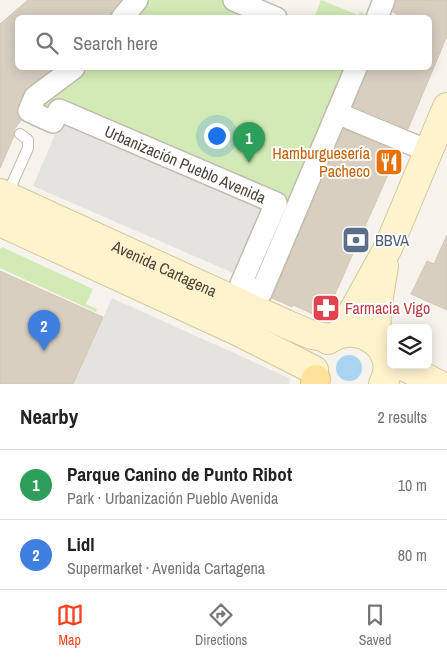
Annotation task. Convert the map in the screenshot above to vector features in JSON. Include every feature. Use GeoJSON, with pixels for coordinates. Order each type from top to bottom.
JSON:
{"type":"FeatureCollection","features":[{"type":"Feature","properties":{"kind":"main road"},"geometry":{"type":"LineString","coordinates":[[316,379],[316,358],[318,352],[326,341],[336,335],[388,248],[447,107]]}},
{"type":"Feature","properties":{"kind":"main road","name":"Avenida Cartagena"},"geometry":{"type":"LineString","coordinates":[[3,195],[312,335],[336,335],[354,332],[366,335],[387,355]]}},
{"type":"Feature","properties":{"kind":"main road","name":"Avenida Cartagena"},"geometry":{"type":"LineString","coordinates":[[0,222],[237,331],[316,379]]}},
{"type":"Feature","properties":{"kind":"main road"},"geometry":{"type":"LineString","coordinates":[[387,352],[377,309],[388,248]]}},
{"type":"Feature","properties":{"kind":"main road"},"geometry":{"type":"LineString","coordinates":[[383,384],[387,368]]}},
{"type":"Feature","properties":{"kind":"main road","name":"Avenida Cartagena"},"geometry":{"type":"LineString","coordinates":[[411,369],[438,384]]}},
{"type":"Feature","properties":{"kind":"street"},"geometry":{"type":"LineString","coordinates":[[124,15],[137,0]]}},
{"type":"Feature","properties":{"kind":"street"},"geometry":{"type":"LineString","coordinates":[[378,15],[384,0]]}},
{"type":"Feature","properties":{"kind":"street"},"geometry":{"type":"LineString","coordinates":[[245,2],[270,15]]}},
{"type":"Feature","properties":{"kind":"street","name":"Urbanización Pueblo Avenida"},"geometry":{"type":"LineString","coordinates":[[71,70],[35,98],[29,111],[53,122],[59,110],[276,203],[241,284],[261,293],[355,70]]}},
{"type":"Feature","properties":{"kind":"street"},"geometry":{"type":"LineString","coordinates":[[337,113],[428,151]]}},
{"type":"Feature","properties":{"kind":"lane"},"geometry":{"type":"LineString","coordinates":[[3,195],[28,148],[28,140],[20,134]]}},
{"type":"Feature","properties":{"kind":"green space"},"geometry":{"type":"Polygon","coordinates":[[[136,0],[234,0],[269,15],[124,15],[136,0]]]}},
{"type":"Feature","properties":{"kind":"green space"},"geometry":{"type":"Polygon","coordinates":[[[321,0],[358,15],[315,15],[321,0]]]}},
{"type":"Feature","properties":{"kind":"green space"},"geometry":{"type":"Polygon","coordinates":[[[71,70],[355,70],[261,293],[241,284],[267,226],[53,122],[35,97],[71,70]]]}},
{"type":"Feature","properties":{"kind":"green space"},"geometry":{"type":"Polygon","coordinates":[[[2,247],[93,289],[86,304],[97,309],[96,312],[0,268],[0,249],[2,247]]]}},
{"type":"Feature","properties":{"kind":"shaded area"},"geometry":{"type":"Polygon","coordinates":[[[62,118],[269,209],[240,276],[33,186],[62,118]]]}},
{"type":"Feature","properties":{"kind":"shaded area"},"geometry":{"type":"Polygon","coordinates":[[[112,298],[289,378],[290,384],[73,384],[112,298]]]}},
{"type":"Feature","properties":{"kind":"water"},"geometry":{"type":"Polygon","coordinates":[[[349,355],[358,359],[362,368],[358,377],[349,381],[340,377],[336,368],[340,359],[349,355]]]}},
{"type":"Feature","properties":{"kind":"building"},"geometry":{"type":"Polygon","coordinates":[[[28,0],[121,0],[112,10],[111,15],[15,15],[15,70],[51,70],[24,92],[17,112],[21,120],[14,130],[14,136],[0,168],[0,24],[28,0]]]}},
{"type":"Feature","properties":{"kind":"building"},"geometry":{"type":"Polygon","coordinates":[[[396,0],[447,0],[447,36],[408,129],[353,106],[367,70],[432,70],[432,15],[398,15],[393,12],[396,0]]]}},
{"type":"Feature","properties":{"kind":"building"},"geometry":{"type":"Polygon","coordinates":[[[344,129],[398,152],[324,319],[272,298],[344,129]]]}},
{"type":"Feature","properties":{"kind":"building"},"geometry":{"type":"Polygon","coordinates":[[[447,235],[447,310],[411,294],[427,261],[434,264],[447,235]]]}},
{"type":"Feature","properties":{"kind":"building"},"geometry":{"type":"Polygon","coordinates":[[[0,271],[103,317],[73,384],[0,384],[0,271]]]}},
{"type":"Feature","properties":{"kind":"place","name":"Hamburguesería Pacheco"},"geometry":{"type":"Point","coordinates":[389,162]}},
{"type":"Feature","properties":{"kind":"place","name":"Parque Canino de Punto Ribot"},"geometry":{"type":"Point","coordinates":[249,163]}},
{"type":"Feature","properties":{"kind":"place","name":"BBVA"},"geometry":{"type":"Point","coordinates":[356,240]}},
{"type":"Feature","properties":{"kind":"place","name":"Farmacia Vigo"},"geometry":{"type":"Point","coordinates":[326,308]}},
{"type":"Feature","properties":{"kind":"place","name":"Lidl"},"geometry":{"type":"Point","coordinates":[44,351]}}]}
